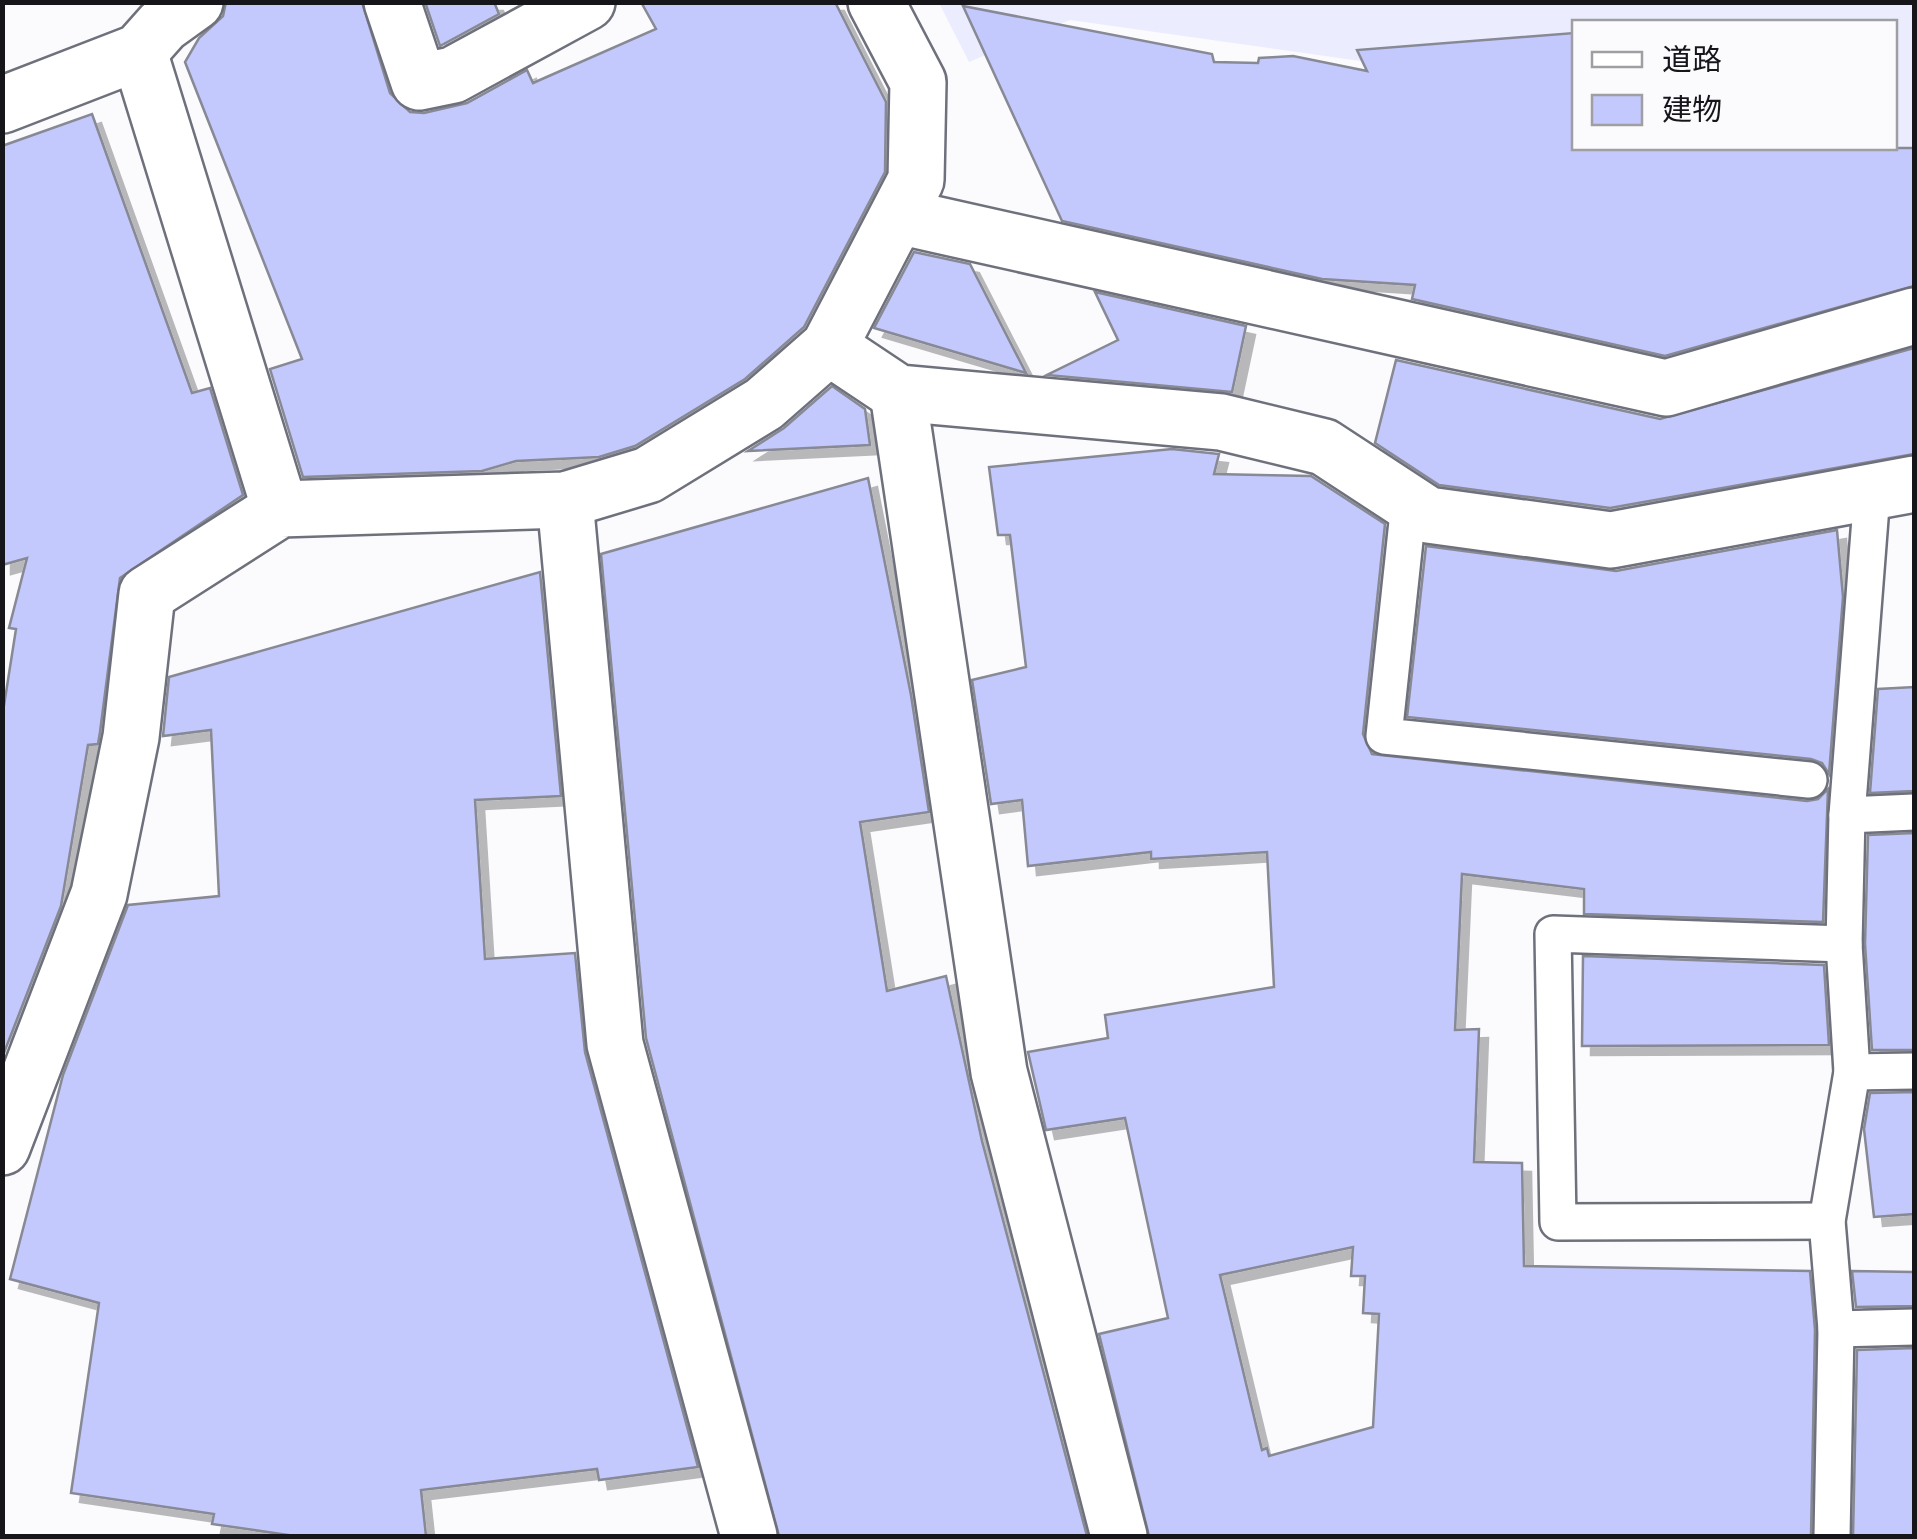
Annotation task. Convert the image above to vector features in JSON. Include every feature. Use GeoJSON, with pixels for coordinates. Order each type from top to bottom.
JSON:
{"type":"FeatureCollection","features":[{"type":"Feature","properties":{"kind":"street"},"geometry":{"type":"LineString","coordinates":[[2,105],[139,52],[163,24],[195,2]]}},
{"type":"Feature","properties":{"kind":"street"},"geometry":{"type":"LineString","coordinates":[[392,2],[419,82],[453,75],[587,2]]}},
{"type":"Feature","properties":{"kind":"street"},"geometry":{"type":"LineString","coordinates":[[7,1124],[99,894],[131,737],[147,594],[280,509],[565,500],[648,475],[764,404],[829,347],[916,180],[918,82],[876,2]]}},
{"type":"Feature","properties":{"kind":"street"},"geometry":{"type":"LineString","coordinates":[[139,52],[280,509]]}},
{"type":"Feature","properties":{"kind":"street"},"geometry":{"type":"LineString","coordinates":[[898,216],[1666,388],[1914,316]]}},
{"type":"Feature","properties":{"kind":"street"},"geometry":{"type":"LineString","coordinates":[[829,347],[898,393],[1220,422],[1324,447],[1428,515],[1611,540],[1893,488]]}},
{"type":"Feature","properties":{"kind":"street"},"geometry":{"type":"LineString","coordinates":[[898,393],[999,1072],[1120,1536]]}},
{"type":"Feature","properties":{"kind":"street"},"geometry":{"type":"LineString","coordinates":[[565,500],[614,1044],[749,1536]]}},
{"type":"Feature","properties":{"kind":"lane"},"geometry":{"type":"LineString","coordinates":[[1832,1536],[1836,1329],[1827,1220],[1852,1072],[1844,944],[1847,815],[1893,488]]}},
{"type":"Feature","properties":{"kind":"lane"},"geometry":{"type":"LineString","coordinates":[[1408,503],[1384,736],[1808,780]]}},
{"type":"Feature","properties":{"kind":"lane"},"geometry":{"type":"LineString","coordinates":[[1847,815],[1914,812]]}},
{"type":"Feature","properties":{"kind":"lane"},"geometry":{"type":"LineString","coordinates":[[1827,1220],[1558,1222],[1553,934],[1844,944]]}},
{"type":"Feature","properties":{"kind":"lane"},"geometry":{"type":"LineString","coordinates":[[1852,1072],[1914,1071]]}},
{"type":"Feature","properties":{"kind":"lane"},"geometry":{"type":"LineString","coordinates":[[1836,1329],[1914,1327]]}},
{"type":"Feature","properties":{"kind":"shaded area"},"geometry":{"type":"Polygon","coordinates":[[[939,3],[1914,3],[1914,286],[1830,314],[1776,150],[1897,150],[1897,20],[1572,20],[1572,64],[1502,81],[1070,20],[969,62],[939,3]]]}},
{"type":"Feature","properties":{"kind":"building"},"geometry":{"type":"Polygon","coordinates":[[[226,2],[362,2],[390,93],[410,112],[424,113],[467,103],[527,70],[533,83],[656,29],[641,2],[835,2],[886,102],[885,172],[804,327],[745,379],[635,446],[599,457],[516,461],[482,471],[303,477],[270,369],[302,359],[185,62],[199,38],[223,16],[226,2]]]}},
{"type":"Feature","properties":{"kind":"building"},"geometry":{"type":"Polygon","coordinates":[[[425,2],[494,2],[499,14],[440,46],[425,2]]]}},
{"type":"Feature","properties":{"kind":"building"},"geometry":{"type":"Polygon","coordinates":[[[963,6],[1212,54],[1214,62],[1258,63],[1259,58],[1293,56],[1367,71],[1357,50],[1572,33],[1572,150],[1914,148],[1914,286],[1665,356],[1412,299],[1415,285],[1322,279],[1062,221],[963,6]]]}},
{"type":"Feature","properties":{"kind":"building"},"geometry":{"type":"Polygon","coordinates":[[[92,114],[192,393],[210,388],[243,495],[120,578],[98,744],[88,745],[61,906],[2,1058],[2,718],[16,629],[9,628],[27,558],[2,565],[2,146],[92,114]]]}},
{"type":"Feature","properties":{"kind":"building"},"geometry":{"type":"Polygon","coordinates":[[[914,252],[970,264],[1026,373],[874,328],[914,252]]]}},
{"type":"Feature","properties":{"kind":"building"},"geometry":{"type":"Polygon","coordinates":[[[1095,292],[1246,326],[1232,392],[1047,375],[1118,340],[1095,292]]]}},
{"type":"Feature","properties":{"kind":"building"},"geometry":{"type":"Polygon","coordinates":[[[1914,348],[1914,454],[1610,508],[1439,485],[1375,443],[1396,360],[1660,419],[1914,348]]]}},
{"type":"Feature","properties":{"kind":"building"},"geometry":{"type":"Polygon","coordinates":[[[832,386],[865,409],[870,445],[748,451],[784,428],[832,386]]]}},
{"type":"Feature","properties":{"kind":"building"},"geometry":{"type":"Polygon","coordinates":[[[1172,449],[1219,454],[1214,474],[1311,476],[1385,524],[1363,734],[1372,754],[1807,801],[1818,799],[1828,789],[1823,922],[1584,914],[1584,889],[1462,874],[1455,1030],[1479,1029],[1474,1162],[1522,1163],[1524,1266],[1810,1271],[1815,1330],[1811,1536],[1149,1536],[1099,1334],[1168,1318],[1125,1118],[1046,1130],[1028,1052],[1108,1038],[1105,1015],[1274,987],[1267,852],[1151,859],[1151,852],[1028,866],[1022,800],[991,804],[972,680],[1026,667],[1010,535],[998,535],[989,467],[1172,449]],[[1353,1247],[1220,1275],[1262,1450],[1267,1448],[1269,1456],[1373,1427],[1379,1314],[1363,1313],[1365,1276],[1351,1276],[1353,1247]]]}},
{"type":"Feature","properties":{"kind":"building"},"geometry":{"type":"Polygon","coordinates":[[[868,478],[911,695],[929,812],[860,822],[887,991],[946,976],[982,1141],[1087,1536],[779,1536],[646,1038],[601,554],[868,478]]]}},
{"type":"Feature","properties":{"kind":"building"},"geometry":{"type":"Polygon","coordinates":[[[1837,530],[1843,597],[1829,774],[1822,763],[1811,759],[1407,717],[1426,546],[1616,571],[1837,530]]]}},
{"type":"Feature","properties":{"kind":"building"},"geometry":{"type":"Polygon","coordinates":[[[540,572],[561,796],[475,800],[485,959],[575,953],[585,1052],[698,1467],[599,1480],[597,1469],[421,1490],[426,1536],[295,1536],[212,1524],[214,1514],[71,1493],[99,1303],[10,1279],[63,1075],[128,905],[219,896],[211,730],[163,736],[169,677],[540,572]]]}},
{"type":"Feature","properties":{"kind":"building"},"geometry":{"type":"Polygon","coordinates":[[[1914,687],[1914,791],[1870,793],[1878,689],[1914,687]]]}},
{"type":"Feature","properties":{"kind":"building"},"geometry":{"type":"Polygon","coordinates":[[[1914,833],[1914,1050],[1872,1050],[1865,944],[1868,835],[1914,833]]]}},
{"type":"Feature","properties":{"kind":"building"},"geometry":{"type":"Polygon","coordinates":[[[1583,956],[1824,965],[1829,1045],[1582,1046],[1583,956]]]}},
{"type":"Feature","properties":{"kind":"building"},"geometry":{"type":"Polygon","coordinates":[[[1914,1092],[1914,1214],[1874,1217],[1864,1129],[1870,1093],[1914,1092]]]}},
{"type":"Feature","properties":{"kind":"building"},"geometry":{"type":"Polygon","coordinates":[[[1852,1271],[1914,1272],[1914,1306],[1856,1307],[1852,1271]]]}},
{"type":"Feature","properties":{"kind":"building"},"geometry":{"type":"Polygon","coordinates":[[[1914,1348],[1914,1536],[1853,1536],[1857,1350],[1914,1348]]]}}]}
